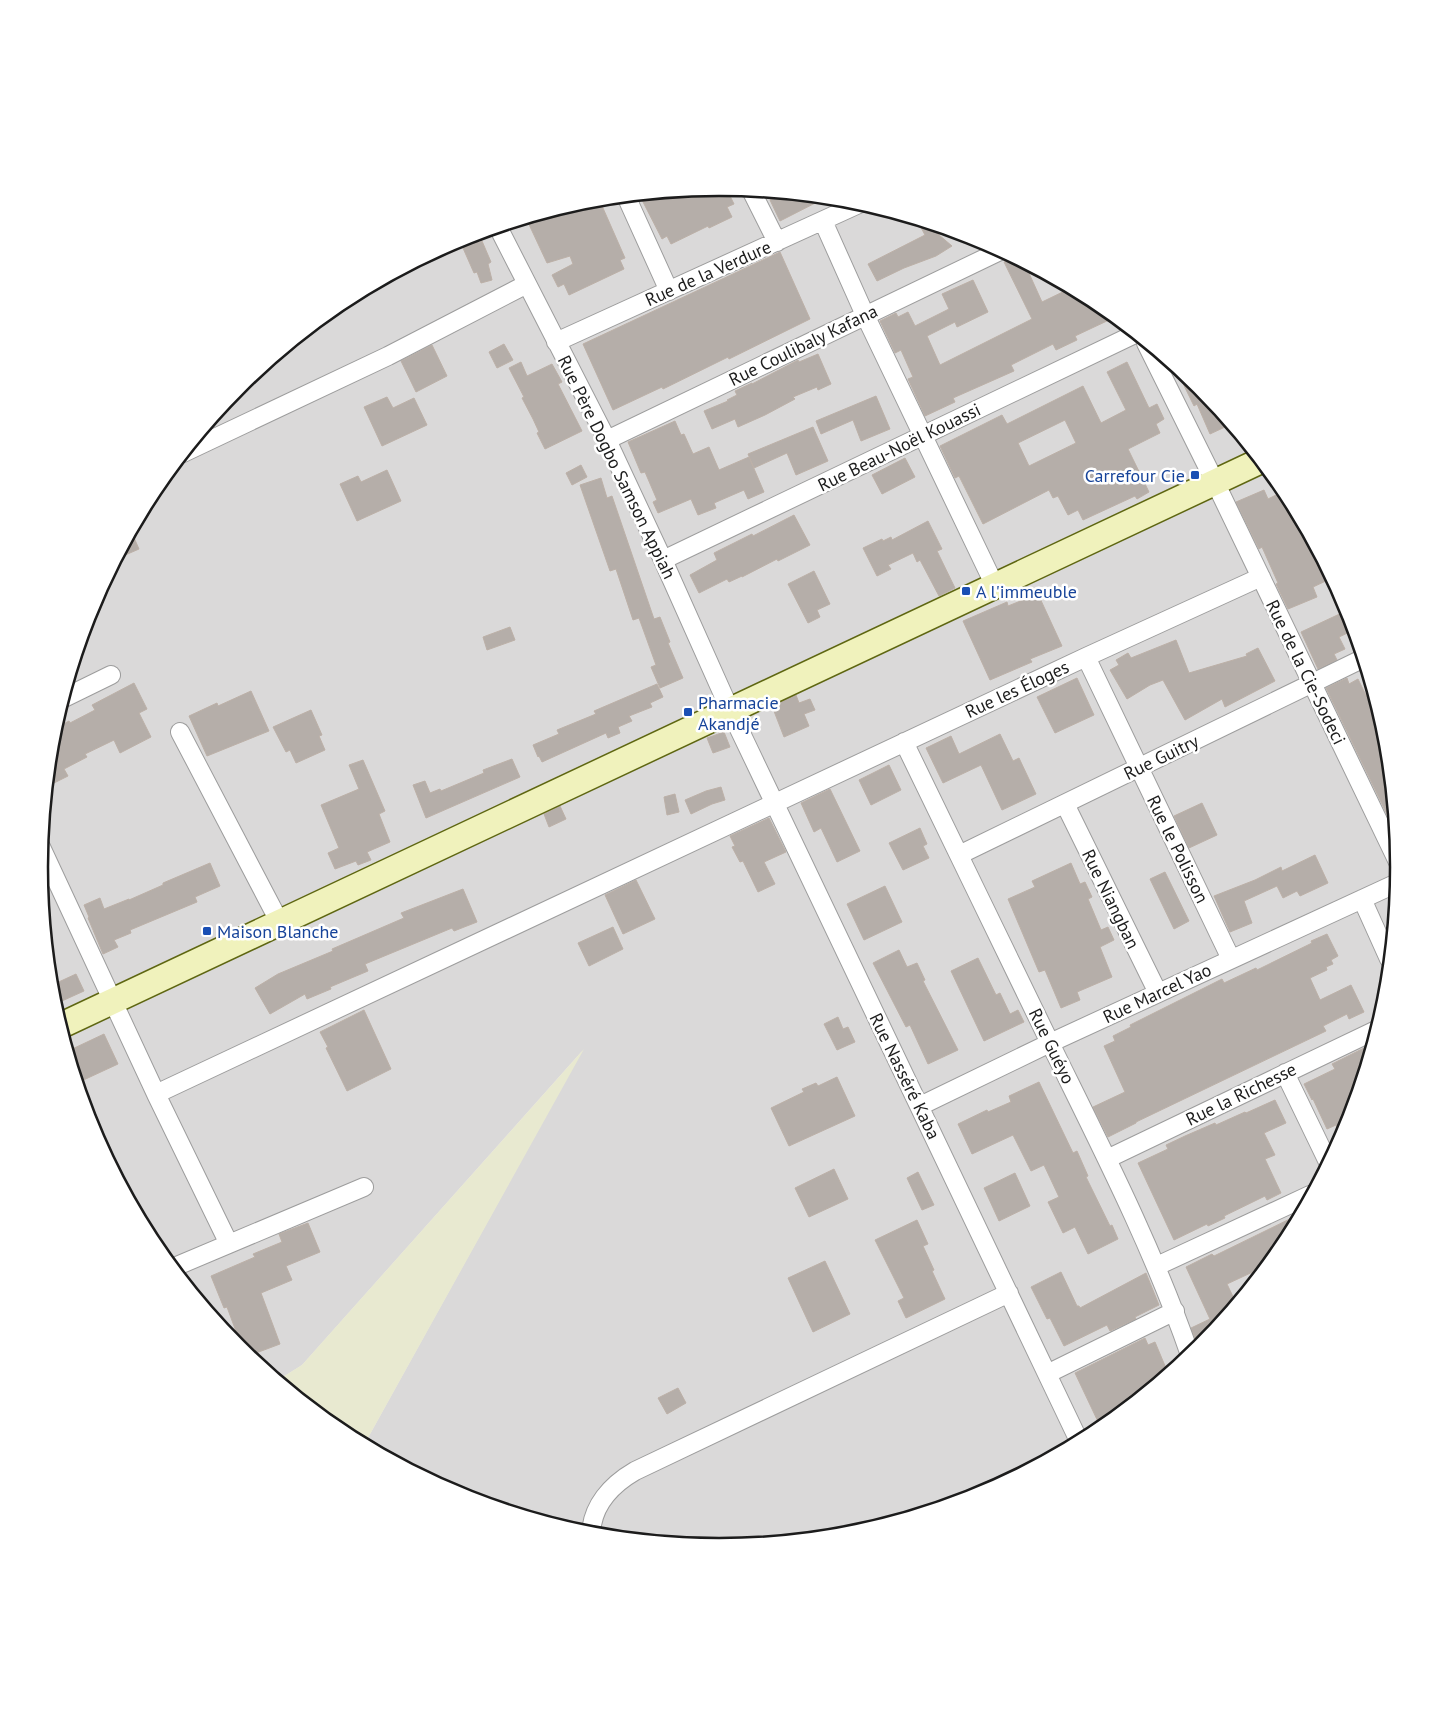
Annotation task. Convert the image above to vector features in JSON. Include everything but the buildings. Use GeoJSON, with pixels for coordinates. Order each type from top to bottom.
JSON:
{"type":"FeatureCollection","features":[{"type":"Feature","properties":{"kind":"street"},"geometry":{"type":"LineString","coordinates":[[754,197],[776,242]]}},
{"type":"Feature","properties":{"kind":"street"},"geometry":{"type":"LineString","coordinates":[[629,202],[669,291]]}},
{"type":"Feature","properties":{"kind":"street","name":"Rue de la Verdure"},"geometry":{"type":"LineString","coordinates":[[556,342],[849,209]]}},
{"type":"Feature","properties":{"kind":"street"},"geometry":{"type":"LineString","coordinates":[[823,221],[865,315],[924,435],[994,586]]}},
{"type":"Feature","properties":{"kind":"street","name":"Rue Père Dogbo Samson Appiah"},"geometry":{"type":"LineString","coordinates":[[501,233],[607,440],[730,710]]}},
{"type":"Feature","properties":{"kind":"street","name":"Rue Coulibaly Kafana"},"geometry":{"type":"LineString","coordinates":[[607,440],[992,255]]}},
{"type":"Feature","properties":{"kind":"street"},"geometry":{"type":"LineString","coordinates":[[196,447],[388,356],[526,284]]}},
{"type":"Feature","properties":{"kind":"street","name":"Rue Beau-Noël Kouassi"},"geometry":{"type":"LineString","coordinates":[[663,560],[1129,337]]}},
{"type":"Feature","properties":{"kind":"street","name":"Rue de la Cie-Sodeci"},"geometry":{"type":"LineString","coordinates":[[1152,356],[1389,843]]}},
{"type":"Feature","properties":{"kind":"street"},"geometry":{"type":"LineString","coordinates":[[66,1023],[1254,463]]}},
{"type":"Feature","properties":{"kind":"street","name":"Rue les Éloges"},"geometry":{"type":"LineString","coordinates":[[156,1094],[1086,656],[1261,577]]}},
{"type":"Feature","properties":{"kind":"street","name":"Rue le Polisson"},"geometry":{"type":"LineString","coordinates":[[1086,656],[1231,959]]}},
{"type":"Feature","properties":{"kind":"street","name":"Rue Guitry"},"geometry":{"type":"LineString","coordinates":[[959,854],[1357,661]]}},
{"type":"Feature","properties":{"kind":"street"},"geometry":{"type":"LineString","coordinates":[[69,695],[111,674]]}},
{"type":"Feature","properties":{"kind":"street","name":"Rue Nasséré Kaba"},"geometry":{"type":"LineString","coordinates":[[730,710],[1076,1434]]}},
{"type":"Feature","properties":{"kind":"street"},"geometry":{"type":"LineString","coordinates":[[180,732],[280,923]]}},
{"type":"Feature","properties":{"kind":"street","name":"Rue Guéyo"},"geometry":{"type":"LineString","coordinates":[[904,742],[1107,1159],[1157,1266],[1187,1347]]}},
{"type":"Feature","properties":{"kind":"street","name":"Rue Niangban"},"geometry":{"type":"LineString","coordinates":[[1065,804],[1158,993]]}},
{"type":"Feature","properties":{"kind":"street"},"geometry":{"type":"LineString","coordinates":[[48,863],[112,1002],[229,1244]]}},
{"type":"Feature","properties":{"kind":"street","name":"Rue Marcel Yao"},"geometry":{"type":"LineString","coordinates":[[920,1106],[1050,1043],[1389,887]]}},
{"type":"Feature","properties":{"kind":"street"},"geometry":{"type":"LineString","coordinates":[[1362,899],[1385,949]]}},
{"type":"Feature","properties":{"kind":"street","name":"Rue la Richesse"},"geometry":{"type":"LineString","coordinates":[[1107,1159],[1369,1033]]}},
{"type":"Feature","properties":{"kind":"street"},"geometry":{"type":"LineString","coordinates":[[1285,1073],[1324,1154]]}},
{"type":"Feature","properties":{"kind":"street"},"geometry":{"type":"LineString","coordinates":[[179,1265],[364,1187]]}},
{"type":"Feature","properties":{"kind":"street"},"geometry":{"type":"LineString","coordinates":[[1157,1266],[1302,1199]]}},
{"type":"Feature","properties":{"kind":"street"},"geometry":{"type":"LineString","coordinates":[[591,1525],[604,1495],[619,1480],[635,1471],[1009,1293]]}},
{"type":"Feature","properties":{"kind":"street"},"geometry":{"type":"LineString","coordinates":[[1047,1374],[1175,1311]]}},
{"type":"Feature","properties":{"kind":"shaded area"},"geometry":{"type":"Polygon","coordinates":[[[675,197],[762,197],[806,202],[892,219],[934,232],[975,247],[1015,265],[1054,286],[1091,309],[1161,363],[1223,425],[1251,459],[1300,532],[1320,570],[1354,651],[1367,693],[1384,779],[1388,823],[1390,867],[1384,955],[1367,1041],[1354,1083],[1320,1164],[1300,1203],[1251,1275],[1223,1309],[1161,1371],[1091,1425],[1015,1469],[975,1487],[892,1515],[849,1525],[762,1537],[675,1537],[588,1525],[545,1515],[462,1487],[422,1469],[368,1438],[582,1051],[302,1365],[283,1377],[244,1341],[186,1275],[137,1202],[117,1164],[83,1083],[70,1041],[53,955],[49,911],[49,823],[53,779],[70,693],[83,651],[99,610],[137,531],[186,459],[214,425],[276,363],[310,335],[346,309],[422,265],[462,247],[545,219],[588,209],[675,197]]]}},
{"type":"Feature","properties":{"kind":"green space"},"geometry":{"type":"Polygon","coordinates":[[[584,1049],[368,1438],[310,1399],[283,1377],[302,1365],[584,1049]]]}},
{"type":"Feature","properties":{"kind":"place","name":"Carrefour Cie"},"geometry":{"type":"Point","coordinates":[1195,475]}},
{"type":"Feature","properties":{"kind":"place","name":"A l'immeuble"},"geometry":{"type":"Point","coordinates":[966,591]}},
{"type":"Feature","properties":{"kind":"place","name":"Pharmacie Akandjé"},"geometry":{"type":"Point","coordinates":[688,712]}},
{"type":"Feature","properties":{"kind":"place","name":"Maison Blanche"},"geometry":{"type":"Point","coordinates":[207,931]}}]}
